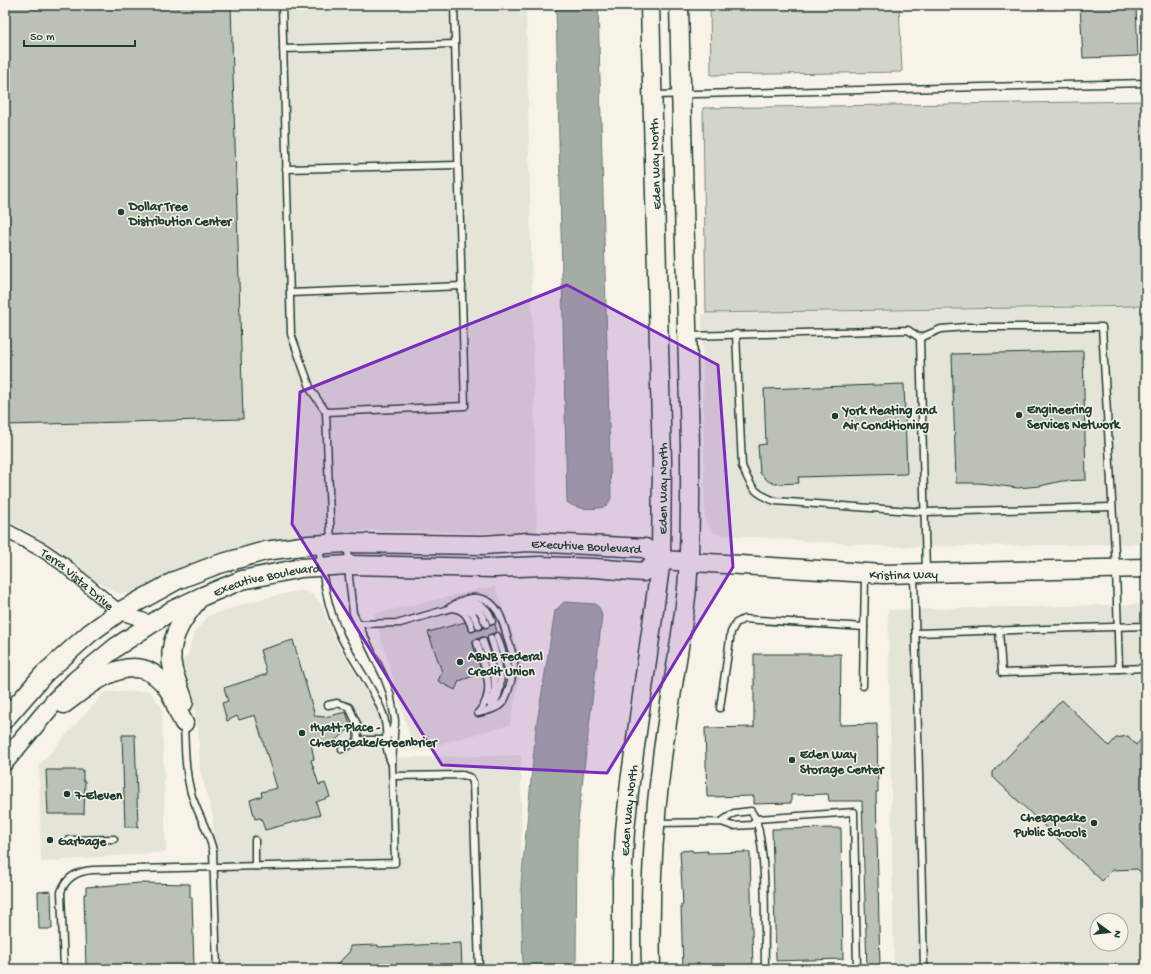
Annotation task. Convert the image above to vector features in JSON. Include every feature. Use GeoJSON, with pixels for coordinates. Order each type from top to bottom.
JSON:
{"type":"FeatureCollection","features":[{"type":"Feature","properties":{"kind":"street","name":"Eden Way North"},"geometry":{"type":"LineString","coordinates":[[622,969],[622,880],[625,831],[630,782],[661,560],[662,461],[650,5]]}},
{"type":"Feature","properties":{"kind":"street","name":"Eden Way North"},"geometry":{"type":"LineString","coordinates":[[651,969],[651,868],[654,823],[686,589],[688,562],[690,446],[678,5]]}},
{"type":"Feature","properties":{"kind":"street","name":"Terra Vista Drive"},"geometry":{"type":"LineString","coordinates":[[5,530],[56,559],[119,612],[152,623]]}},
{"type":"Feature","properties":{"kind":"street","name":"Executive Boulevard"},"geometry":{"type":"LineString","coordinates":[[5,719],[44,674],[90,633],[119,612],[177,580],[216,565],[265,551],[333,544],[483,545],[528,542],[645,548],[661,560],[643,572],[541,566],[494,568],[348,565],[321,566],[242,580],[201,597],[152,623],[116,647],[76,680],[5,761]]}},
{"type":"Feature","properties":{"kind":"street","name":"Kristina Way"},"geometry":{"type":"LineString","coordinates":[[661,560],[865,573],[1146,568]]}},
{"type":"Feature","properties":{"kind":"street"},"geometry":{"type":"LineString","coordinates":[[184,723],[185,707],[173,671],[171,652],[175,634],[179,625],[201,597]]}},
{"type":"Feature","properties":{"kind":"street"},"geometry":{"type":"LineString","coordinates":[[37,723],[104,675],[118,670],[134,668],[148,671],[160,680],[173,697],[184,723]]}},
{"type":"Feature","properties":{"kind":"lane"},"geometry":{"type":"LineString","coordinates":[[282,5],[291,334],[311,390],[326,412],[333,544],[321,566],[325,594],[335,623],[378,703],[385,722],[388,756],[392,764]]}},
{"type":"Feature","properties":{"kind":"lane"},"geometry":{"type":"LineString","coordinates":[[326,412],[465,406],[454,5]]}},
{"type":"Feature","properties":{"kind":"lane"},"geometry":{"type":"LineString","coordinates":[[283,49],[455,44]]}},
{"type":"Feature","properties":{"kind":"lane"},"geometry":{"type":"LineString","coordinates":[[653,96],[681,94],[1146,83]]}},
{"type":"Feature","properties":{"kind":"lane"},"geometry":{"type":"LineString","coordinates":[[286,169],[458,164]]}},
{"type":"Feature","properties":{"kind":"lane"},"geometry":{"type":"LineString","coordinates":[[290,293],[462,286]]}},
{"type":"Feature","properties":{"kind":"lane"},"geometry":{"type":"LineString","coordinates":[[920,338],[941,329],[966,327],[1102,327],[1116,569],[1119,669]]}},
{"type":"Feature","properties":{"kind":"lane"},"geometry":{"type":"LineString","coordinates":[[687,336],[908,330],[920,338]]}},
{"type":"Feature","properties":{"kind":"lane"},"geometry":{"type":"LineString","coordinates":[[736,334],[742,466],[750,484],[760,495],[776,501],[925,512],[1112,507]]}},
{"type":"Feature","properties":{"kind":"lane"},"geometry":{"type":"LineString","coordinates":[[920,338],[925,512],[916,633],[924,969]]}},
{"type":"Feature","properties":{"kind":"lane"},"geometry":{"type":"LineString","coordinates":[[64,969],[61,892],[63,886],[73,876],[84,871],[214,866],[395,863],[392,764],[395,725],[390,692],[353,613],[348,565],[333,544]]}},
{"type":"Feature","properties":{"kind":"lane"},"geometry":{"type":"LineString","coordinates":[[863,686],[865,573]]}},
{"type":"Feature","properties":{"kind":"lane"},"geometry":{"type":"LineString","coordinates":[[449,608],[465,600],[478,598],[489,602],[501,616],[514,662],[505,699],[486,711]]}},
{"type":"Feature","properties":{"kind":"lane"},"geometry":{"type":"LineString","coordinates":[[357,624],[400,623],[465,604],[476,608],[489,622]]}},
{"type":"Feature","properties":{"kind":"lane"},"geometry":{"type":"LineString","coordinates":[[449,608],[460,610],[466,614],[476,627],[472,612],[466,608],[457,606]]}},
{"type":"Feature","properties":{"kind":"lane"},"geometry":{"type":"LineString","coordinates":[[720,708],[731,632],[736,623],[744,619],[864,627]]}},
{"type":"Feature","properties":{"kind":"lane"},"geometry":{"type":"LineString","coordinates":[[916,633],[1146,626]]}},
{"type":"Feature","properties":{"kind":"lane"},"geometry":{"type":"LineString","coordinates":[[999,630],[1002,673],[1146,668]]}},
{"type":"Feature","properties":{"kind":"lane"},"geometry":{"type":"LineString","coordinates":[[486,711],[498,696],[502,680],[494,637]]}},
{"type":"Feature","properties":{"kind":"lane"},"geometry":{"type":"LineString","coordinates":[[480,642],[489,688],[486,711]]}},
{"type":"Feature","properties":{"kind":"lane"},"geometry":{"type":"LineString","coordinates":[[328,705],[337,703],[349,707],[357,724],[358,741]]}},
{"type":"Feature","properties":{"kind":"lane"},"geometry":{"type":"LineString","coordinates":[[184,723],[187,776],[195,805],[211,840],[214,866],[216,969]]}},
{"type":"Feature","properties":{"kind":"lane"},"geometry":{"type":"LineString","coordinates":[[386,740],[395,725]]}},
{"type":"Feature","properties":{"kind":"lane"},"geometry":{"type":"LineString","coordinates":[[342,749],[358,741],[386,740]]}},
{"type":"Feature","properties":{"kind":"lane"},"geometry":{"type":"LineString","coordinates":[[393,776],[463,775],[471,778],[473,782],[479,969]]}},
{"type":"Feature","properties":{"kind":"lane"},"geometry":{"type":"LineString","coordinates":[[721,822],[734,813],[751,811],[756,819],[760,831],[763,865],[765,969]]}},
{"type":"Feature","properties":{"kind":"lane"},"geometry":{"type":"LineString","coordinates":[[756,819],[854,812],[857,969]]}},
{"type":"Feature","properties":{"kind":"lane"},"geometry":{"type":"LineString","coordinates":[[654,823],[721,822],[733,826],[752,825],[756,819]]}},
{"type":"Feature","properties":{"kind":"lane"},"geometry":{"type":"LineString","coordinates":[[68,840],[114,839]]}},
{"type":"Feature","properties":{"kind":"lane"},"geometry":{"type":"LineString","coordinates":[[255,840],[255,866]]}},
{"type":"Feature","properties":{"kind":"highlighted area"},"geometry":{"type":"Polygon","coordinates":[[[567,285],[718,365],[733,567],[607,773],[442,765],[292,524],[300,392],[567,285]]]}},
{"type":"Feature","properties":{"kind":"shaded area"},"geometry":{"type":"Polygon","coordinates":[[[5,5],[526,5],[537,534],[369,530],[288,540],[155,582],[134,593],[117,593],[97,582],[57,548],[5,519],[5,5]]]}},
{"type":"Feature","properties":{"kind":"shaded area"},"geometry":{"type":"Polygon","coordinates":[[[556,5],[598,5],[611,498],[607,506],[597,508],[576,507],[567,502],[556,5]]]}},
{"type":"Feature","properties":{"kind":"shaded area"},"geometry":{"type":"Polygon","coordinates":[[[710,5],[899,5],[902,72],[711,75],[710,5]]]}},
{"type":"Feature","properties":{"kind":"shaded area"},"geometry":{"type":"Polygon","coordinates":[[[1146,101],[1146,306],[706,313],[703,108],[1146,101]]]}},
{"type":"Feature","properties":{"kind":"shaded area"},"geometry":{"type":"Polygon","coordinates":[[[1146,307],[1146,529],[1139,530],[1140,544],[895,547],[722,535],[715,533],[705,522],[702,314],[1146,307]]]}},
{"type":"Feature","properties":{"kind":"shaded area"},"geometry":{"type":"Polygon","coordinates":[[[495,586],[523,661],[510,725],[414,751],[374,614],[495,586]]]}},
{"type":"Feature","properties":{"kind":"shaded area"},"geometry":{"type":"Polygon","coordinates":[[[301,590],[313,595],[321,604],[335,640],[370,697],[382,721],[386,758],[521,755],[522,969],[219,969],[213,817],[200,771],[198,728],[194,704],[176,664],[188,656],[193,634],[208,616],[254,601],[301,590]]]}},
{"type":"Feature","properties":{"kind":"shaded area"},"geometry":{"type":"Polygon","coordinates":[[[564,602],[596,604],[600,609],[602,616],[577,829],[576,969],[523,969],[521,884],[536,729],[555,611],[564,602]]]}},
{"type":"Feature","properties":{"kind":"shaded area"},"geometry":{"type":"Polygon","coordinates":[[[1146,604],[1146,969],[894,969],[888,610],[1146,604]]]}},
{"type":"Feature","properties":{"kind":"shaded area"},"geometry":{"type":"Polygon","coordinates":[[[149,691],[162,708],[166,852],[41,862],[39,765],[105,692],[149,691]]]}},
{"type":"Feature","properties":{"kind":"building","name":"Dollar Tree Distribution Center"},"geometry":{"type":"Polygon","coordinates":[[[5,5],[231,5],[243,419],[5,425],[5,5]]]}},
{"type":"Feature","properties":{"kind":"building"},"geometry":{"type":"Polygon","coordinates":[[[1080,5],[1136,5],[1138,56],[1083,58],[1080,5]]]}},
{"type":"Feature","properties":{"kind":"building","name":"Engineering Services Network"},"geometry":{"type":"Polygon","coordinates":[[[1083,351],[1086,480],[1062,481],[1040,486],[1018,488],[979,483],[956,483],[952,354],[1083,351]]]}},
{"type":"Feature","properties":{"kind":"building","name":"York Heating and Air Conditioning"},"geometry":{"type":"Polygon","coordinates":[[[904,384],[907,474],[798,477],[799,483],[775,484],[768,481],[760,473],[758,445],[766,444],[764,389],[904,384]]]}},
{"type":"Feature","properties":{"kind":"building","name":"ABNB Federal Credit Union"},"geometry":{"type":"Polygon","coordinates":[[[465,622],[471,632],[495,624],[497,632],[488,635],[487,638],[482,637],[473,640],[482,673],[459,681],[455,690],[438,681],[442,672],[428,632],[465,622]]]}},
{"type":"Feature","properties":{"kind":"building","name":"Hyatt Place - Chesapeake/Greenbrier"},"geometry":{"type":"Polygon","coordinates":[[[293,640],[315,716],[325,717],[346,712],[351,727],[339,738],[329,743],[311,743],[314,759],[311,760],[319,785],[325,783],[330,797],[316,802],[320,815],[265,830],[261,818],[255,819],[250,800],[262,796],[261,792],[277,788],[255,715],[239,720],[237,716],[227,721],[222,703],[228,701],[224,688],[267,674],[260,650],[293,640]]]}},
{"type":"Feature","properties":{"kind":"building"},"geometry":{"type":"Polygon","coordinates":[[[754,654],[841,654],[840,725],[877,724],[878,792],[876,792],[880,969],[867,969],[862,801],[829,801],[828,794],[791,795],[791,803],[754,804],[754,796],[707,797],[705,728],[754,727],[754,654]]]}},
{"type":"Feature","properties":{"kind":"building","name":"Chesapeake Public Schools"},"geometry":{"type":"Polygon","coordinates":[[[1062,700],[1109,746],[1116,738],[1128,736],[1136,745],[1146,734],[1146,877],[1137,869],[1113,870],[1102,881],[993,777],[993,772],[1062,700]]]}},
{"type":"Feature","properties":{"kind":"building"},"geometry":{"type":"Polygon","coordinates":[[[122,735],[135,735],[138,827],[125,827],[122,735]]]}},
{"type":"Feature","properties":{"kind":"building","name":"7-Eleven"},"geometry":{"type":"Polygon","coordinates":[[[46,770],[83,770],[83,781],[85,781],[84,814],[48,814],[46,770]]]}},
{"type":"Feature","properties":{"kind":"building"},"geometry":{"type":"Polygon","coordinates":[[[841,828],[843,959],[776,961],[772,829],[841,828]]]}},
{"type":"Feature","properties":{"kind":"building"},"geometry":{"type":"Polygon","coordinates":[[[692,850],[693,852],[708,851],[707,853],[750,852],[753,969],[683,969],[681,905],[683,905],[680,851],[692,850]]]}},
{"type":"Feature","properties":{"kind":"building"},"geometry":{"type":"Polygon","coordinates":[[[140,883],[190,884],[190,897],[192,897],[194,969],[86,969],[84,894],[86,894],[86,887],[140,883]]]}},
{"type":"Feature","properties":{"kind":"building"},"geometry":{"type":"Polygon","coordinates":[[[51,891],[52,929],[39,929],[38,892],[51,891]]]}},
{"type":"Feature","properties":{"kind":"building"},"geometry":{"type":"Polygon","coordinates":[[[461,943],[462,969],[333,969],[350,951],[350,946],[378,945],[378,947],[461,943]]]}},
{"type":"Feature","properties":{"kind":"place","name":"Dollar Tree Distribution Center"},"geometry":{"type":"Point","coordinates":[121,212]}},
{"type":"Feature","properties":{"kind":"place","name":"Engineering Services Network"},"geometry":{"type":"Point","coordinates":[1019,415]}},
{"type":"Feature","properties":{"kind":"place","name":"York Heating and Air Conditioning"},"geometry":{"type":"Point","coordinates":[835,416]}},
{"type":"Feature","properties":{"kind":"place","name":"ABNB Federal Credit Union"},"geometry":{"type":"Point","coordinates":[460,662]}},
{"type":"Feature","properties":{"kind":"place","name":"Hyatt Place - Chesapeake/Greenbrier"},"geometry":{"type":"Point","coordinates":[302,733]}},
{"type":"Feature","properties":{"kind":"place","name":"Eden Way Storage Center"},"geometry":{"type":"Point","coordinates":[792,760]}},
{"type":"Feature","properties":{"kind":"place","name":"7-Eleven"},"geometry":{"type":"Point","coordinates":[67,794]}},
{"type":"Feature","properties":{"kind":"place","name":"Chesapeake Public Schools"},"geometry":{"type":"Point","coordinates":[1094,823]}},
{"type":"Feature","properties":{"kind":"place","name":"Garbage"},"geometry":{"type":"Point","coordinates":[50,840]}}]}
